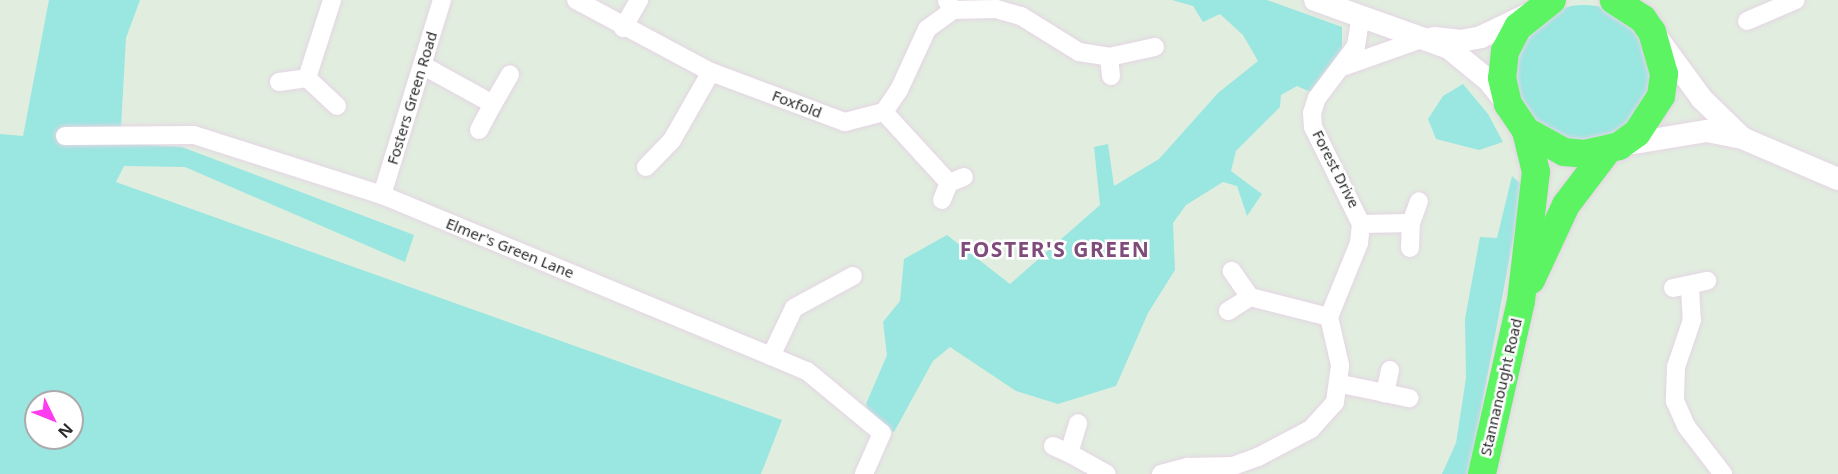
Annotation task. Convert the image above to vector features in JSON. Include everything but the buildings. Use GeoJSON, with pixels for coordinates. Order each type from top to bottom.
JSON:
{"type":"FeatureCollection","features":[{"type":"Feature","properties":{"kind":"main road"},"geometry":{"type":"LineString","coordinates":[[1614,0],[1644,17]]}},
{"type":"Feature","properties":{"kind":"main road"},"geometry":{"type":"LineString","coordinates":[[1543,4],[1506,51],[1502,78],[1508,104],[1526,131],[1564,152],[1613,148]]}},
{"type":"Feature","properties":{"kind":"main road","name":"Stannanought Road"},"geometry":{"type":"LineString","coordinates":[[1521,301],[1566,205],[1613,148],[1652,116],[1661,96],[1662,63],[1644,17]]}},
{"type":"Feature","properties":{"kind":"main road","name":"Stannanought Road"},"geometry":{"type":"LineString","coordinates":[[1482,474],[1521,301],[1536,172],[1526,131]]}},
{"type":"Feature","properties":{"kind":"street"},"geometry":{"type":"LineString","coordinates":[[307,78],[332,0]]}},
{"type":"Feature","properties":{"kind":"street","name":"Fosters Green Road"},"geometry":{"type":"LineString","coordinates":[[382,195],[442,0]]}},
{"type":"Feature","properties":{"kind":"street","name":"Foxfold"},"geometry":{"type":"LineString","coordinates":[[576,0],[623,28],[711,72],[845,122],[884,112]]}},
{"type":"Feature","properties":{"kind":"street"},"geometry":{"type":"LineString","coordinates":[[623,28],[639,0]]}},
{"type":"Feature","properties":{"kind":"street"},"geometry":{"type":"LineString","coordinates":[[1747,21],[1796,0]]}},
{"type":"Feature","properties":{"kind":"street"},"geometry":{"type":"LineString","coordinates":[[1322,3],[1427,37],[1461,41],[1481,38],[1543,4]]}},
{"type":"Feature","properties":{"kind":"street"},"geometry":{"type":"LineString","coordinates":[[951,187],[884,112],[899,90],[927,29],[950,5],[1008,12],[1079,52],[1109,57],[1155,47]]}},
{"type":"Feature","properties":{"kind":"street","name":"Forest Drive"},"geometry":{"type":"LineString","coordinates":[[1329,317],[1359,243],[1361,224],[1313,127],[1317,98],[1346,66],[1356,46],[1361,16]]}},
{"type":"Feature","properties":{"kind":"street"},"geometry":{"type":"LineString","coordinates":[[1644,17],[1702,99],[1742,138]]}},
{"type":"Feature","properties":{"kind":"street"},"geometry":{"type":"LineString","coordinates":[[1427,37],[1471,64],[1508,104]]}},
{"type":"Feature","properties":{"kind":"street","name":"Forest Drive"},"geometry":{"type":"LineString","coordinates":[[1346,66],[1427,37]]}},
{"type":"Feature","properties":{"kind":"street"},"geometry":{"type":"LineString","coordinates":[[1109,57],[1111,76]]}},
{"type":"Feature","properties":{"kind":"street"},"geometry":{"type":"LineString","coordinates":[[422,65],[493,104]]}},
{"type":"Feature","properties":{"kind":"street"},"geometry":{"type":"LineString","coordinates":[[646,167],[672,140],[711,72]]}},
{"type":"Feature","properties":{"kind":"street"},"geometry":{"type":"LineString","coordinates":[[479,130],[510,75]]}},
{"type":"Feature","properties":{"kind":"street"},"geometry":{"type":"LineString","coordinates":[[279,82],[307,78]]}},
{"type":"Feature","properties":{"kind":"street"},"geometry":{"type":"LineString","coordinates":[[307,78],[337,106]]}},
{"type":"Feature","properties":{"kind":"street"},"geometry":{"type":"LineString","coordinates":[[1613,148],[1686,131],[1742,138],[1838,179]]}},
{"type":"Feature","properties":{"kind":"street","name":"Elmer's Green Lane"},"geometry":{"type":"LineString","coordinates":[[65,136],[194,135],[382,195],[807,371],[882,433],[864,474]]}},
{"type":"Feature","properties":{"kind":"street"},"geometry":{"type":"LineString","coordinates":[[1410,248],[1410,223],[1419,201]]}},
{"type":"Feature","properties":{"kind":"street"},"geometry":{"type":"LineString","coordinates":[[1361,224],[1410,223]]}},
{"type":"Feature","properties":{"kind":"street"},"geometry":{"type":"LineString","coordinates":[[1161,474],[1234,470],[1311,429],[1335,402],[1341,384],[1329,317],[1250,297],[1232,271]]}},
{"type":"Feature","properties":{"kind":"street"},"geometry":{"type":"LineString","coordinates":[[771,356],[794,308],[853,276]]}},
{"type":"Feature","properties":{"kind":"street"},"geometry":{"type":"LineString","coordinates":[[1690,286],[1692,320],[1676,368],[1675,401],[1686,426],[1723,474]]}},
{"type":"Feature","properties":{"kind":"street"},"geometry":{"type":"LineString","coordinates":[[1228,311],[1250,297]]}},
{"type":"Feature","properties":{"kind":"street"},"geometry":{"type":"LineString","coordinates":[[1385,393],[1390,370]]}},
{"type":"Feature","properties":{"kind":"street"},"geometry":{"type":"LineString","coordinates":[[1341,384],[1409,398]]}},
{"type":"Feature","properties":{"kind":"street"},"geometry":{"type":"LineString","coordinates":[[1078,423],[1061,450],[1107,474]]}},
{"type":"Feature","properties":{"kind":"shaded area"},"geometry":{"type":"Polygon","coordinates":[[[49,0],[140,0],[126,38],[121,127],[130,144],[182,147],[414,235],[405,262],[185,167],[124,166],[116,182],[782,420],[761,474],[0,474],[0,134],[23,136],[49,0]]]}},
{"type":"Feature","properties":{"kind":"shaded area"},"geometry":{"type":"Polygon","coordinates":[[[1172,0],[1267,0],[1342,27],[1342,48],[1315,94],[1297,86],[1281,95],[1280,107],[1236,151],[1231,171],[1262,194],[1247,216],[1237,186],[1223,182],[1186,205],[1173,223],[1175,270],[1148,313],[1116,386],[1058,404],[1016,391],[950,347],[933,361],[894,432],[874,423],[866,404],[887,355],[883,322],[900,301],[904,259],[947,235],[1010,284],[1100,205],[1094,147],[1108,144],[1114,186],[1159,159],[1218,93],[1258,61],[1243,35],[1220,14],[1203,22],[1193,6],[1172,0]]]}},
{"type":"Feature","properties":{"kind":"shaded area"},"geometry":{"type":"Polygon","coordinates":[[[1584,5],[1611,10],[1633,25],[1648,47],[1653,74],[1648,101],[1633,123],[1611,138],[1584,143],[1557,138],[1535,123],[1520,101],[1515,74],[1520,47],[1535,25],[1557,10],[1584,5]]]}},
{"type":"Feature","properties":{"kind":"shaded area"},"geometry":{"type":"Polygon","coordinates":[[[1463,84],[1488,114],[1503,142],[1479,150],[1436,139],[1428,119],[1443,96],[1463,84]]]}},
{"type":"Feature","properties":{"kind":"shaded area"},"geometry":{"type":"Polygon","coordinates":[[[1512,176],[1523,186],[1469,474],[1442,474],[1456,443],[1466,378],[1465,319],[1480,237],[1497,238],[1512,176]]]}},
{"type":"Feature","properties":{"kind":"district","name":"FOSTER'S GREEN"},"geometry":{"type":"Point","coordinates":[1055,249]}}]}
